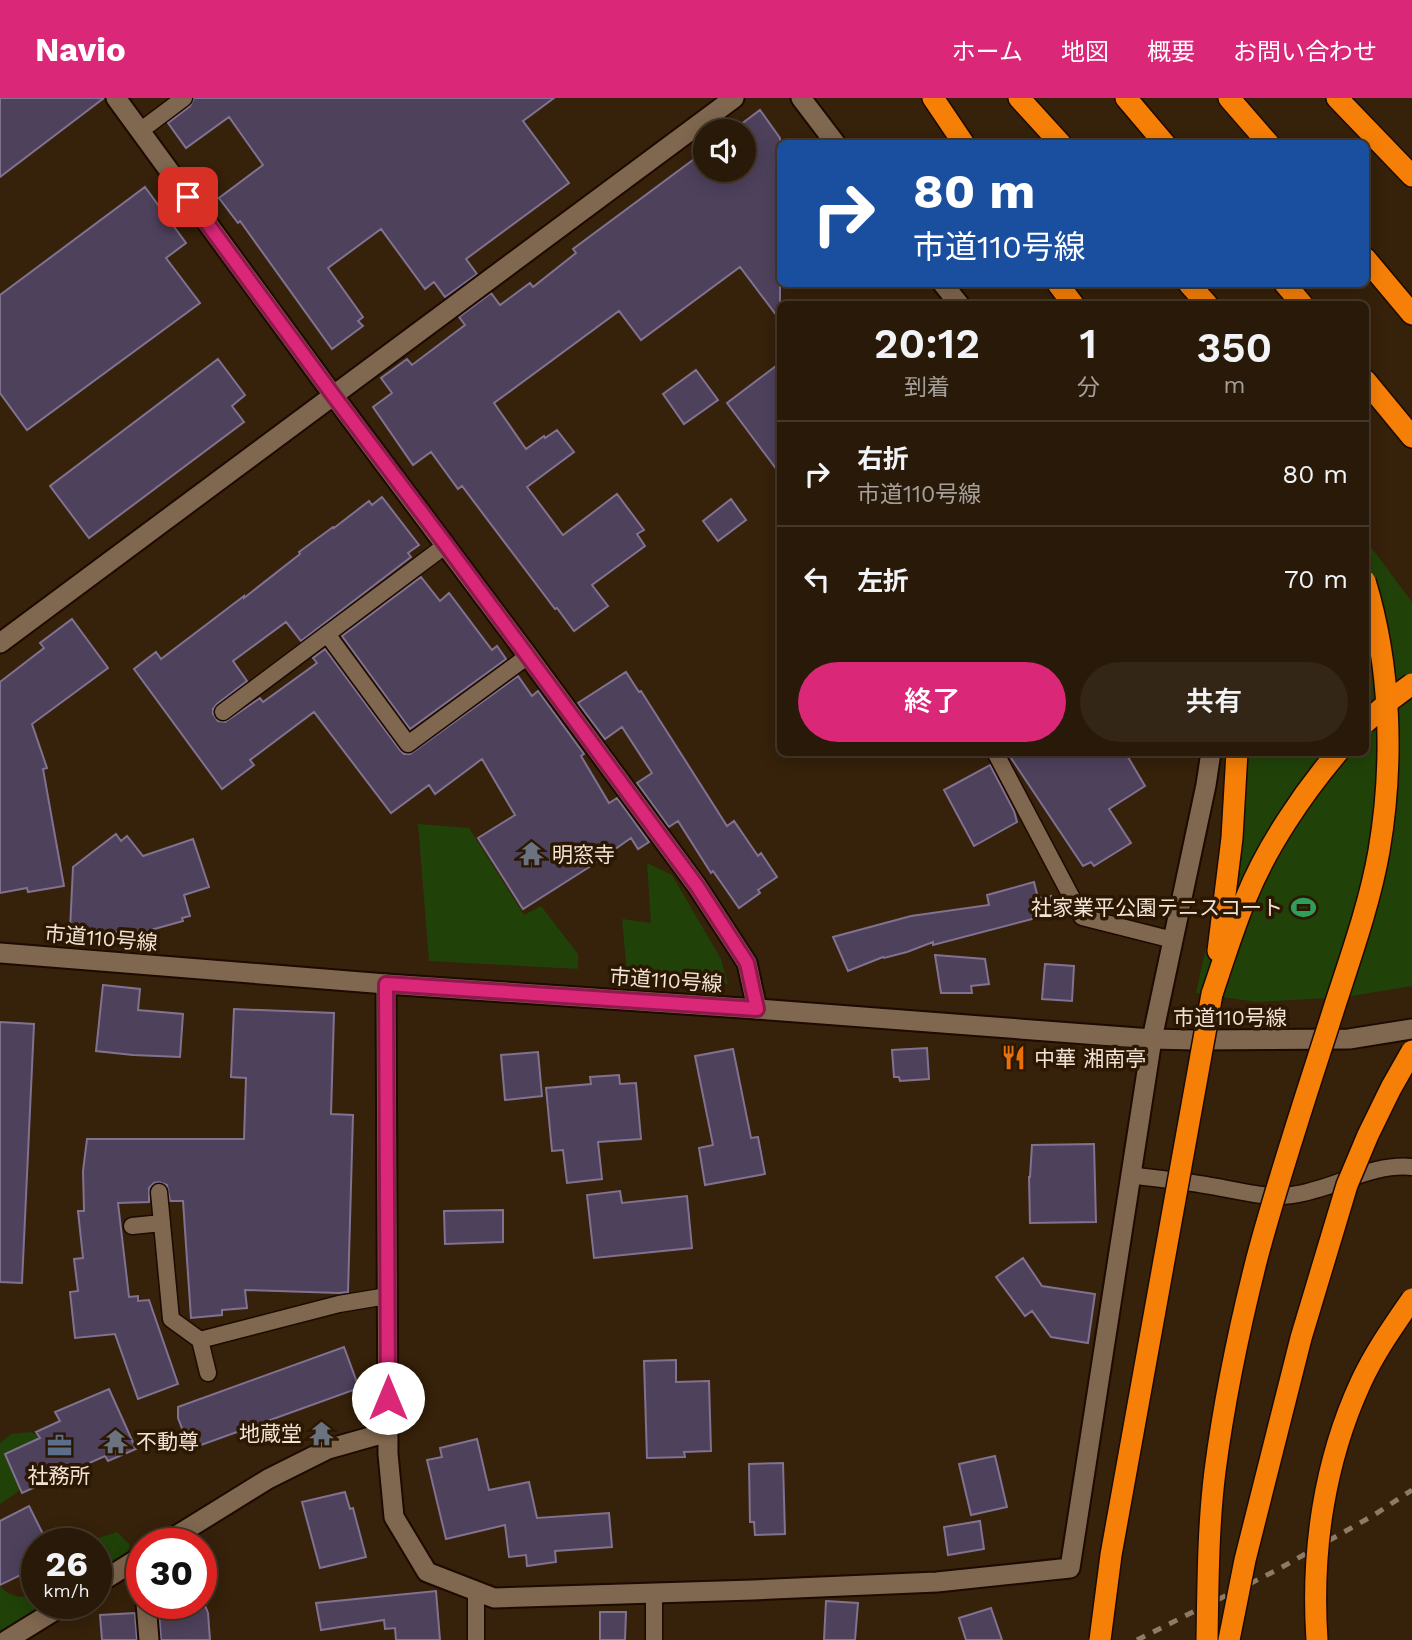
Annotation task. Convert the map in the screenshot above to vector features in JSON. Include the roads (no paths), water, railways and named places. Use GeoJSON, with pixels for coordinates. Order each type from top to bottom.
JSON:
{"type":"FeatureCollection","features":[{"type":"Feature","properties":{"kind":"highway"},"geometry":{"type":"LineString","coordinates":[[933,98],[961,140]]}},
{"type":"Feature","properties":{"kind":"highway"},"geometry":{"type":"LineString","coordinates":[[1019,98],[1057,140]]}},
{"type":"Feature","properties":{"kind":"highway"},"geometry":{"type":"LineString","coordinates":[[1126,98],[1163,140]]}},
{"type":"Feature","properties":{"kind":"highway"},"geometry":{"type":"LineString","coordinates":[[1229,98],[1266,140]]}},
{"type":"Feature","properties":{"kind":"highway"},"geometry":{"type":"LineString","coordinates":[[1337,98],[1412,176]]}},
{"type":"Feature","properties":{"kind":"highway"},"geometry":{"type":"LineString","coordinates":[[1369,263],[1412,314]]}},
{"type":"Feature","properties":{"kind":"highway"},"geometry":{"type":"LineString","coordinates":[[1192,287],[1204,301]]}},
{"type":"Feature","properties":{"kind":"highway"},"geometry":{"type":"LineString","coordinates":[[1288,287],[1299,301]]}},
{"type":"Feature","properties":{"kind":"highway"},"geometry":{"type":"LineString","coordinates":[[1369,385],[1412,437]]}},
{"type":"Feature","properties":{"kind":"highway"},"geometry":{"type":"LineString","coordinates":[[1207,1640],[1209,1549],[1215,1472],[1238,1346],[1277,1187],[1364,915],[1379,851],[1386,788],[1388,731],[1382,662],[1369,594]]}},
{"type":"Feature","properties":{"kind":"highway"},"geometry":{"type":"LineString","coordinates":[[1369,719],[1412,684]]}},
{"type":"Feature","properties":{"kind":"highway"},"geometry":{"type":"LineString","coordinates":[[1100,1640],[1111,1555],[1212,994],[1232,838],[1237,756]]}},
{"type":"Feature","properties":{"kind":"highway"},"geometry":{"type":"LineString","coordinates":[[1212,994],[1247,895],[1298,805],[1335,756]]}},
{"type":"Feature","properties":{"kind":"highway"},"geometry":{"type":"LineString","coordinates":[[1229,1640],[1245,1560],[1301,1338],[1347,1185],[1368,1135],[1412,1051]]}},
{"type":"Feature","properties":{"kind":"highway"},"geometry":{"type":"LineString","coordinates":[[1317,1640],[1316,1569],[1321,1517],[1330,1470],[1344,1423],[1362,1380],[1387,1335],[1412,1299]]}},
{"type":"Feature","properties":{"kind":"street"},"geometry":{"type":"LineString","coordinates":[[116,98],[697,886],[747,963],[757,1009]]}},
{"type":"Feature","properties":{"kind":"street"},"geometry":{"type":"LineString","coordinates":[[0,643],[734,98]]}},
{"type":"Feature","properties":{"kind":"street"},"geometry":{"type":"LineString","coordinates":[[801,98],[833,140]]}},
{"type":"Feature","properties":{"kind":"street"},"geometry":{"type":"LineString","coordinates":[[945,287],[957,301]]}},
{"type":"Feature","properties":{"kind":"street"},"geometry":{"type":"LineString","coordinates":[[386,984],[388,1454],[394,1517],[427,1572],[494,1598],[937,1581],[1070,1569],[1152,1039],[1206,785],[1210,756]]}},
{"type":"Feature","properties":{"kind":"street","name":"市道110号線"},"geometry":{"type":"LineString","coordinates":[[0,953],[386,984],[1152,1039],[1349,1039],[1412,1029]]}},
{"type":"Feature","properties":{"kind":"street"},"geometry":{"type":"LineString","coordinates":[[189,1528],[268,1479],[328,1449],[388,1432]]}},
{"type":"Feature","properties":{"kind":"street"},"geometry":{"type":"LineString","coordinates":[[6,1640],[41,1619]]}},
{"type":"Feature","properties":{"kind":"street"},"geometry":{"type":"LineString","coordinates":[[147,1619],[149,1640]]}},
{"type":"Feature","properties":{"kind":"lane"},"geometry":{"type":"LineString","coordinates":[[139,131],[184,98]]}},
{"type":"Feature","properties":{"kind":"lane"},"geometry":{"type":"LineString","coordinates":[[223,712],[446,545]]}},
{"type":"Feature","properties":{"kind":"lane"},"geometry":{"type":"LineString","coordinates":[[327,634],[408,744],[528,656]]}},
{"type":"Feature","properties":{"kind":"lane"},"geometry":{"type":"LineString","coordinates":[[997,756],[1082,917],[1173,940]]}},
{"type":"Feature","properties":{"kind":"lane"},"geometry":{"type":"LineString","coordinates":[[1131,1175],[1258,1194],[1289,1196],[1319,1190],[1376,1170],[1412,1167]]}},
{"type":"Feature","properties":{"kind":"lane"},"geometry":{"type":"LineString","coordinates":[[159,1192],[171,1319],[200,1340],[208,1373]]}},
{"type":"Feature","properties":{"kind":"lane"},"geometry":{"type":"LineString","coordinates":[[131,1226],[162,1223]]}},
{"type":"Feature","properties":{"kind":"lane"},"geometry":{"type":"LineString","coordinates":[[200,1340],[339,1304],[387,1296]]}},
{"type":"Feature","properties":{"kind":"lane"},"geometry":{"type":"LineString","coordinates":[[476,1591],[476,1640]]}},
{"type":"Feature","properties":{"kind":"lane"},"geometry":{"type":"LineString","coordinates":[[654,1593],[654,1640]]}},
{"type":"Feature","properties":{"kind":"railway"},"geometry":{"type":"LineString","coordinates":[[1137,1640],[1277,1570],[1374,1515],[1412,1490]]}},
{"type":"Feature","properties":{"kind":"place","name":"明窓寺"},"geometry":{"type":"Point","coordinates":[532,854]}},
{"type":"Feature","properties":{"kind":"place","name":"社家業平公園テニスコート"},"geometry":{"type":"Point","coordinates":[1303,907]}},
{"type":"Feature","properties":{"kind":"place","name":"中華 湘南亭"},"geometry":{"type":"Point","coordinates":[1014,1058]}},
{"type":"Feature","properties":{"kind":"place","name":"地蔵堂"},"geometry":{"type":"Point","coordinates":[322,1433]}},
{"type":"Feature","properties":{"kind":"place","name":"不動尊"},"geometry":{"type":"Point","coordinates":[116,1441]}},
{"type":"Feature","properties":{"kind":"place","name":"社務所"},"geometry":{"type":"Point","coordinates":[59,1446]}}]}
